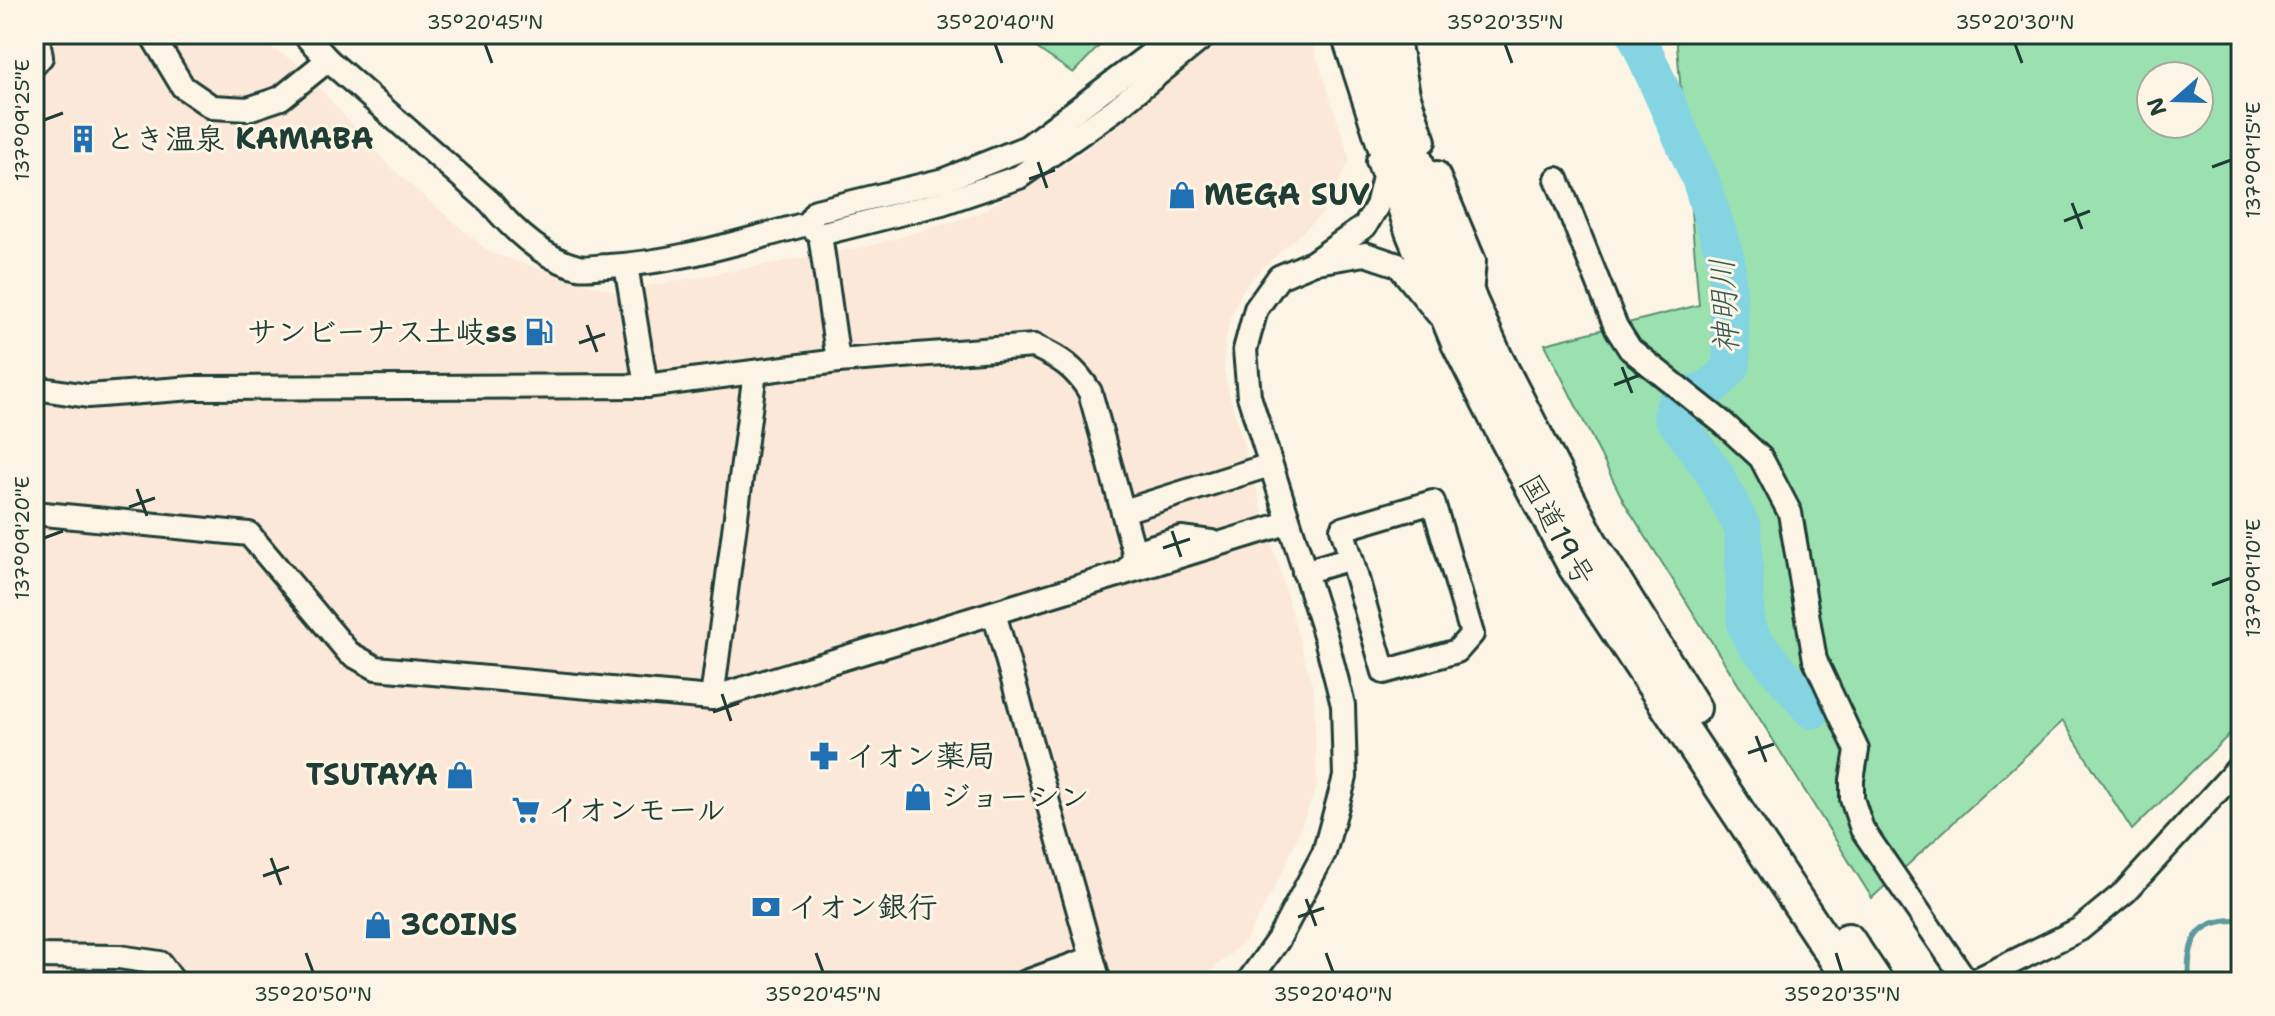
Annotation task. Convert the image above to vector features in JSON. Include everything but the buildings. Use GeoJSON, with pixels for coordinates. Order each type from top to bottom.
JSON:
{"type":"FeatureCollection","features":[{"type":"Feature","properties":{"kind":"highway","name":"国道19号"},"geometry":{"type":"LineString","coordinates":[[1348,34],[1412,231],[1458,343],[1575,567],[1851,982]]}},
{"type":"Feature","properties":{"kind":"highway","name":"国道19号"},"geometry":{"type":"LineString","coordinates":[[1375,34],[1396,109],[1471,302],[1496,358],[1591,543],[1741,784],[1876,982]]}},
{"type":"Feature","properties":{"kind":"street"},"geometry":{"type":"LineString","coordinates":[[34,65],[41,57],[37,34]]}},
{"type":"Feature","properties":{"kind":"street"},"geometry":{"type":"LineString","coordinates":[[151,34],[183,87],[212,107],[248,109],[281,98],[328,60]]}},
{"type":"Feature","properties":{"kind":"street"},"geometry":{"type":"LineString","coordinates":[[304,34],[328,60],[540,250],[579,267],[626,265],[707,251],[942,203],[1019,177],[1114,110],[1207,34]]}},
{"type":"Feature","properties":{"kind":"street"},"geometry":{"type":"LineString","coordinates":[[838,361],[814,229],[816,211],[944,180],[1027,147],[1177,34]]}},
{"type":"Feature","properties":{"kind":"street"},"geometry":{"type":"LineString","coordinates":[[1248,982],[1278,940],[1324,853],[1345,777],[1343,705],[1325,635],[1249,396],[1245,350],[1256,309],[1279,277],[1312,263],[1365,226],[1377,206],[1384,177],[1338,34]]}},
{"type":"Feature","properties":{"kind":"street"},"geometry":{"type":"LineString","coordinates":[[1397,34],[1408,94],[1426,147],[1474,261],[1471,302]]}},
{"type":"Feature","properties":{"kind":"street"},"geometry":{"type":"LineString","coordinates":[[1557,179],[1616,327],[1630,349],[1723,423],[1761,458],[1790,513],[1815,660],[1857,750],[1852,799],[1862,829],[1970,982],[2080,929],[2125,892],[2241,765]]}},
{"type":"Feature","properties":{"kind":"street"},"geometry":{"type":"LineString","coordinates":[[1312,263],[1365,254],[1398,265],[1458,343]]}},
{"type":"Feature","properties":{"kind":"street"},"geometry":{"type":"LineString","coordinates":[[626,265],[646,386]]}},
{"type":"Feature","properties":{"kind":"street"},"geometry":{"type":"LineString","coordinates":[[34,392],[42,389],[88,396],[193,388],[646,386],[838,361],[1034,346],[1061,358],[1078,372],[1090,392],[1134,552],[1133,564],[1121,574]]}},
{"type":"Feature","properties":{"kind":"street"},"geometry":{"type":"LineString","coordinates":[[712,698],[755,372]]}},
{"type":"Feature","properties":{"kind":"street"},"geometry":{"type":"LineString","coordinates":[[1124,511],[1270,465]]}},
{"type":"Feature","properties":{"kind":"street"},"geometry":{"type":"LineString","coordinates":[[1433,502],[1472,634],[1457,651],[1384,672],[1351,558],[1342,529],[1433,502]]}},
{"type":"Feature","properties":{"kind":"street"},"geometry":{"type":"LineString","coordinates":[[34,513],[249,534],[349,653],[376,668],[712,698],[1287,523]]}},
{"type":"Feature","properties":{"kind":"street"},"geometry":{"type":"LineString","coordinates":[[1134,552],[1181,538],[1220,543]]}},
{"type":"Feature","properties":{"kind":"street"},"geometry":{"type":"LineString","coordinates":[[1304,572],[1351,558]]}},
{"type":"Feature","properties":{"kind":"street"},"geometry":{"type":"LineString","coordinates":[[994,613],[1099,982]]}},
{"type":"Feature","properties":{"kind":"street"},"geometry":{"type":"LineString","coordinates":[[34,956],[119,957],[160,963],[174,982]]}},
{"type":"Feature","properties":{"kind":"street"},"geometry":{"type":"LineString","coordinates":[[1026,982],[1092,958]]}},
{"type":"Feature","properties":{"kind":"shaded area","name":"イオンモール"},"geometry":{"type":"Polygon","coordinates":[[[34,34],[247,34],[296,62],[391,168],[490,253],[614,292],[870,246],[977,214],[1071,161],[1230,34],[1309,34],[1350,160],[1321,215],[1257,273],[1242,291],[1230,319],[1225,343],[1224,370],[1230,397],[1314,691],[1317,787],[1283,872],[1245,941],[1198,982],[34,982],[34,34]]]}},
{"type":"Feature","properties":{"kind":"green space"},"geometry":{"type":"Polygon","coordinates":[[[1016,34],[1111,34],[1073,73],[1016,34]]]}},
{"type":"Feature","properties":{"kind":"green space"},"geometry":{"type":"Polygon","coordinates":[[[1676,34],[2241,34],[2241,723],[2132,830],[2063,721],[1872,898],[1624,502],[1545,344],[1699,305],[1676,34]]]}},
{"type":"Feature","properties":{"kind":"waterway","name":"神明川"},"geometry":{"type":"LineString","coordinates":[[1636,34],[1700,178],[1726,259],[1732,365],[1709,388],[1678,399],[1672,415],[1715,474],[1743,529],[1746,627],[1754,641],[1812,710]]}},
{"type":"Feature","properties":{"kind":"waterway"},"geometry":{"type":"LineString","coordinates":[[2189,982],[2190,954],[2197,934],[2214,923],[2241,920]]}},
{"type":"Feature","properties":{"kind":"place","name":"とき温泉 KAMABA"},"geometry":{"type":"Point","coordinates":[83,139]}},
{"type":"Feature","properties":{"kind":"place","name":"MEGA SUV"},"geometry":{"type":"Point","coordinates":[1182,195]}},
{"type":"Feature","properties":{"kind":"place","name":"サンビーナス土岐ss"},"geometry":{"type":"Point","coordinates":[539,332]}},
{"type":"Feature","properties":{"kind":"place","name":"イオン薬局"},"geometry":{"type":"Point","coordinates":[824,756]}},
{"type":"Feature","properties":{"kind":"place","name":"TSUTAYA"},"geometry":{"type":"Point","coordinates":[460,775]}},
{"type":"Feature","properties":{"kind":"place","name":"ジョーシン"},"geometry":{"type":"Point","coordinates":[918,797]}},
{"type":"Feature","properties":{"kind":"place","name":"イオンモール"},"geometry":{"type":"Point","coordinates":[526,810]}},
{"type":"Feature","properties":{"kind":"place","name":"イオン銀行"},"geometry":{"type":"Point","coordinates":[766,907]}},
{"type":"Feature","properties":{"kind":"place","name":"3COINS"},"geometry":{"type":"Point","coordinates":[378,925]}}]}
